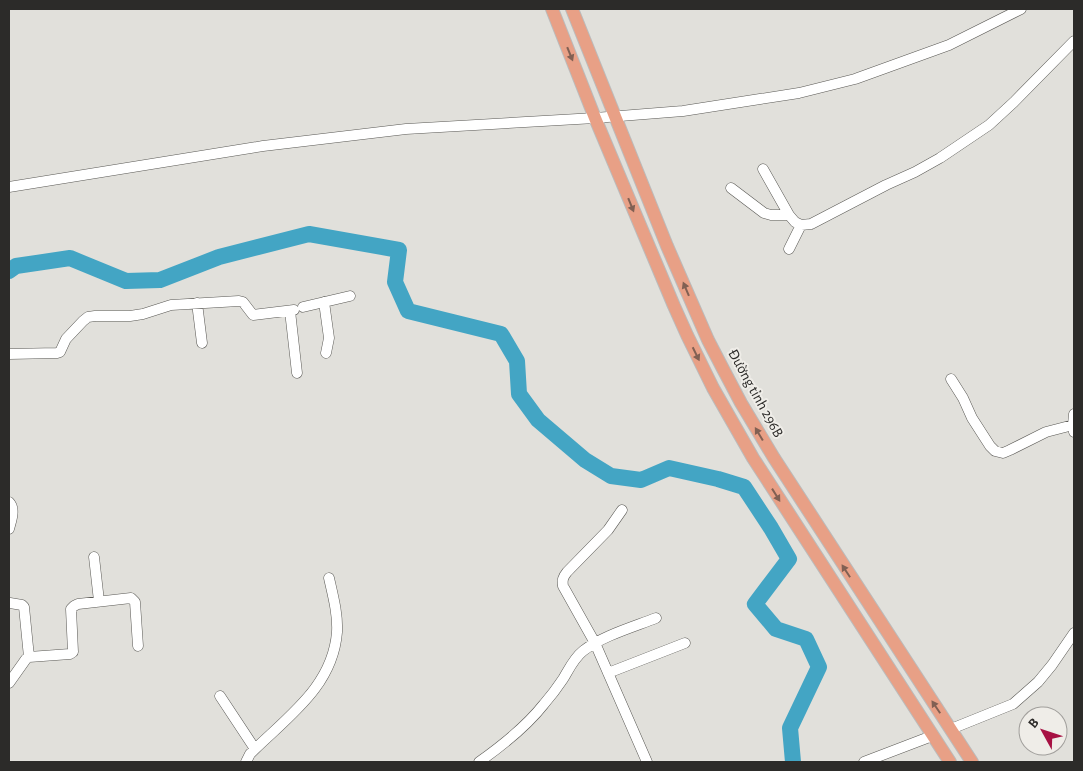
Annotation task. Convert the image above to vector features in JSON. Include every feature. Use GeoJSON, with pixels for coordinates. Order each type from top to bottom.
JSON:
{"type":"FeatureCollection","features":[{"type":"Feature","properties":{"kind":"main road"},"geometry":{"type":"LineString","coordinates":[[552,9],[595,118],[686,335],[713,388],[753,458],[950,762]]}},
{"type":"Feature","properties":{"kind":"main road","name":"Đường tỉnh 296B"},"geometry":{"type":"LineString","coordinates":[[572,9],[675,264],[708,340],[737,396],[774,458],[869,606],[972,762]]}},
{"type":"Feature","properties":{"kind":"street"},"geometry":{"type":"LineString","coordinates":[[9,187],[263,146],[406,129],[682,111],[799,93],[847,81],[886,68],[949,44],[1021,9]]}},
{"type":"Feature","properties":{"kind":"street"},"geometry":{"type":"LineString","coordinates":[[763,169],[789,215],[795,222],[801,225],[811,224],[915,172],[940,158],[989,125],[1074,41]]}},
{"type":"Feature","properties":{"kind":"street"},"geometry":{"type":"LineString","coordinates":[[1065,51],[1074,58]]}},
{"type":"Feature","properties":{"kind":"street"},"geometry":{"type":"LineString","coordinates":[[731,188],[764,213],[789,215]]}},
{"type":"Feature","properties":{"kind":"street"},"geometry":{"type":"LineString","coordinates":[[789,249],[801,225]]}},
{"type":"Feature","properties":{"kind":"street"},"geometry":{"type":"LineString","coordinates":[[9,354],[58,353],[66,340],[83,321],[95,316],[130,316],[171,305],[239,301],[243,302],[250,313],[256,316],[296,310],[350,296]]}},
{"type":"Feature","properties":{"kind":"street"},"geometry":{"type":"LineString","coordinates":[[324,302],[329,332],[326,353]]}},
{"type":"Feature","properties":{"kind":"street"},"geometry":{"type":"LineString","coordinates":[[197,303],[202,343]]}},
{"type":"Feature","properties":{"kind":"street"},"geometry":{"type":"LineString","coordinates":[[296,310],[298,373]]}},
{"type":"Feature","properties":{"kind":"street"},"geometry":{"type":"LineString","coordinates":[[951,379],[990,446],[995,451],[1002,453],[1046,432],[1073,428],[1074,414]]}},
{"type":"Feature","properties":{"kind":"street"},"geometry":{"type":"LineString","coordinates":[[9,502],[13,510],[9,529]]}},
{"type":"Feature","properties":{"kind":"street"},"geometry":{"type":"LineString","coordinates":[[622,510],[608,530],[566,572],[562,581],[595,643],[647,762]]}},
{"type":"Feature","properties":{"kind":"street"},"geometry":{"type":"LineString","coordinates":[[94,557],[99,601]]}},
{"type":"Feature","properties":{"kind":"street"},"geometry":{"type":"LineString","coordinates":[[246,762],[250,754],[306,701],[317,688],[329,667],[337,631],[336,612],[329,578]]}},
{"type":"Feature","properties":{"kind":"street"},"geometry":{"type":"LineString","coordinates":[[9,683],[29,657],[70,654],[73,652],[71,610],[78,604],[131,598],[135,602],[138,646]]}},
{"type":"Feature","properties":{"kind":"street"},"geometry":{"type":"LineString","coordinates":[[10,603],[22,604],[24,607],[29,657]]}},
{"type":"Feature","properties":{"kind":"street"},"geometry":{"type":"LineString","coordinates":[[479,762],[494,752],[524,726],[543,706],[576,657],[583,651],[595,643],[656,618]]}},
{"type":"Feature","properties":{"kind":"street"},"geometry":{"type":"LineString","coordinates":[[951,729],[1013,704],[1038,682],[1074,634]]}},
{"type":"Feature","properties":{"kind":"street"},"geometry":{"type":"LineString","coordinates":[[608,673],[685,643]]}},
{"type":"Feature","properties":{"kind":"street"},"geometry":{"type":"LineString","coordinates":[[220,696],[255,749]]}},
{"type":"Feature","properties":{"kind":"street"},"geometry":{"type":"LineString","coordinates":[[864,762],[932,736]]}},
{"type":"Feature","properties":{"kind":"waterway"},"geometry":{"type":"LineString","coordinates":[[9,271],[16,266],[70,258],[126,281],[160,280],[219,257],[309,234],[399,250],[395,282],[408,311],[501,334],[517,361],[519,394],[538,420],[585,460],[611,476],[641,480],[669,468],[744,487],[789,559],[755,604],[776,629],[806,639],[819,667],[790,728],[793,762]]}}]}
